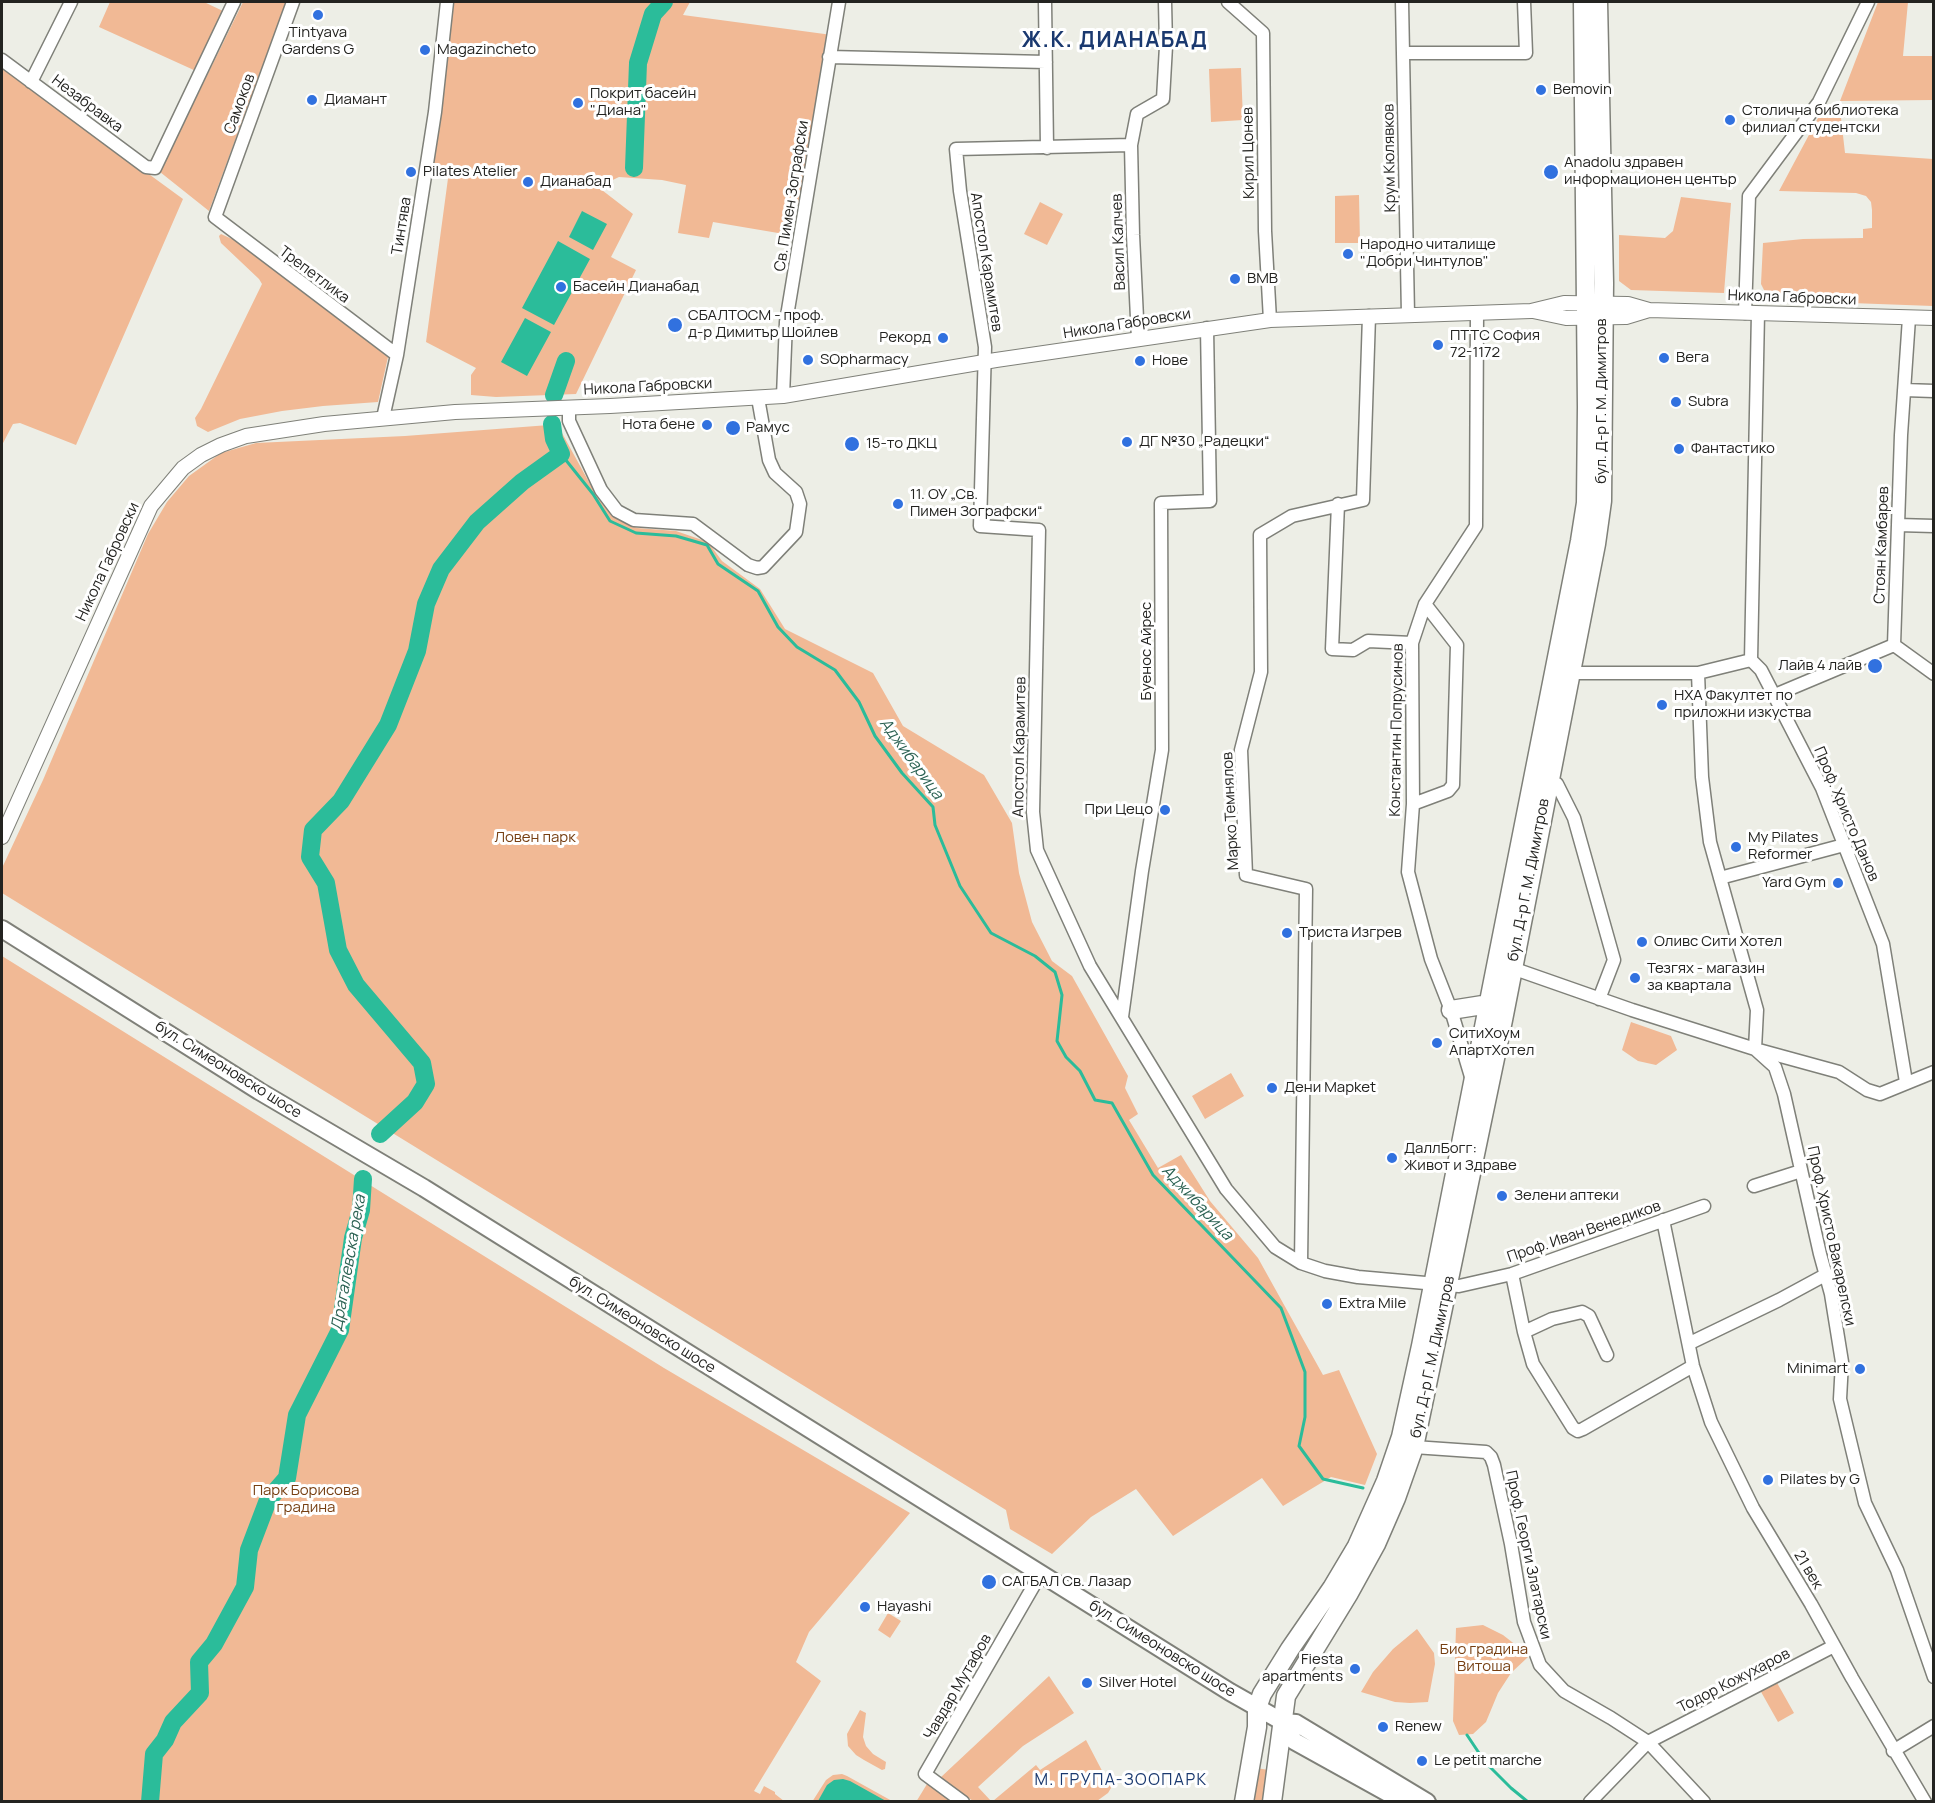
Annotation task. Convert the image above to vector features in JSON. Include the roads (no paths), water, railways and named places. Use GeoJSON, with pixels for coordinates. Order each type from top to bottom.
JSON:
{"type":"FeatureCollection","features":[{"type":"Feature","properties":{"kind":"main road","name":"бул. Д-р Г. М. Димитров"},"geometry":{"type":"LineString","coordinates":[[1257,1708],[1262,1694],[1290,1649],[1347,1564],[1368,1524],[1401,1437],[1441,1286],[1512,968],[1596,544],[1602,501],[1583,2]]}},
{"type":"Feature","properties":{"kind":"main road","name":"бул. Д-р Г. М. Димитров"},"geometry":{"type":"LineString","coordinates":[[1272,1802],[1286,1696],[1376,1544],[1396,1498],[1414,1447],[1473,1084],[1586,503],[1595,310],[1598,2]]}},
{"type":"Feature","properties":{"kind":"main road","name":"бул. Симеоновско шосе"},"geometry":{"type":"LineString","coordinates":[[2,928],[259,1090],[435,1194],[1257,1708],[1283,1722],[1296,1723],[1427,1802]]}},
{"type":"Feature","properties":{"kind":"main road"},"geometry":{"type":"LineString","coordinates":[[1451,1011],[1489,1004]]}},
{"type":"Feature","properties":{"kind":"main road"},"geometry":{"type":"LineString","coordinates":[[1244,1802],[1257,1727],[1257,1708]]}},
{"type":"Feature","properties":{"kind":"main road","name":"бул. Симеоновско шосе"},"geometry":{"type":"LineString","coordinates":[[1283,1722],[1294,1741],[1404,1802]]}},
{"type":"Feature","properties":{"kind":"street"},"geometry":{"type":"LineString","coordinates":[[32,82],[71,2]]}},
{"type":"Feature","properties":{"kind":"street","name":"Незабравка"},"geometry":{"type":"LineString","coordinates":[[2,60],[146,167],[155,168],[234,2]]}},
{"type":"Feature","properties":{"kind":"street","name":"Самоков"},"geometry":{"type":"LineString","coordinates":[[215,217],[293,2]]}},
{"type":"Feature","properties":{"kind":"street","name":"Тинтява"},"geometry":{"type":"LineString","coordinates":[[383,418],[397,355],[435,112],[447,2]]}},
{"type":"Feature","properties":{"kind":"street","name":"Св. Пимен Зографски"},"geometry":{"type":"LineString","coordinates":[[783,396],[786,322],[800,249],[839,2]]}},
{"type":"Feature","properties":{"kind":"street"},"geometry":{"type":"LineString","coordinates":[[1045,2],[1047,148],[1131,145]]}},
{"type":"Feature","properties":{"kind":"street","name":"Васил Калчев"},"geometry":{"type":"LineString","coordinates":[[1138,339],[1131,145],[1137,114],[1163,99],[1166,46],[1165,2]]}},
{"type":"Feature","properties":{"kind":"street","name":"Кирил Цонев"},"geometry":{"type":"LineString","coordinates":[[1228,2],[1263,33],[1265,231],[1270,320]]}},
{"type":"Feature","properties":{"kind":"street","name":"Крум Кюлявков"},"geometry":{"type":"LineString","coordinates":[[1402,2],[1408,315]]}},
{"type":"Feature","properties":{"kind":"street"},"geometry":{"type":"LineString","coordinates":[[1403,53],[1526,53],[1524,2]]}},
{"type":"Feature","properties":{"kind":"street"},"geometry":{"type":"LineString","coordinates":[[1570,673],[1698,673],[1750,660],[1752,313],[1749,196],[1819,102],[1868,2]]}},
{"type":"Feature","properties":{"kind":"street"},"geometry":{"type":"LineString","coordinates":[[830,57],[1046,62]]}},
{"type":"Feature","properties":{"kind":"street","name":"Апостол Карамитев"},"geometry":{"type":"LineString","coordinates":[[1047,148],[956,148],[960,191],[985,347],[980,526],[1039,530],[1033,812],[1037,850],[1090,966],[1226,1190],[1275,1247],[1301,1263],[1325,1271],[1441,1286]]}},
{"type":"Feature","properties":{"kind":"street","name":"Трепетлика"},"geometry":{"type":"LineString","coordinates":[[215,217],[397,355]]}},
{"type":"Feature","properties":{"kind":"street","name":"Никола Габровски"},"geometry":{"type":"LineString","coordinates":[[2,837],[151,506],[183,468],[201,455],[246,436],[282,429],[455,412],[783,396],[984,362],[1270,320],[1531,311],[1559,318],[1595,310],[1626,317],[1649,310],[1934,318]]}},
{"type":"Feature","properties":{"kind":"street","name":"Константин Попрусинов"},"geometry":{"type":"LineString","coordinates":[[1473,1084],[1451,1011],[1431,960],[1408,872],[1413,804],[1412,643],[1425,604],[1476,526],[1477,313]]}},
{"type":"Feature","properties":{"kind":"street","name":"Марко Темнялов"},"geometry":{"type":"LineString","coordinates":[[1301,1263],[1306,890],[1246,875],[1241,750],[1261,672],[1260,535],[1292,516],[1363,500],[1369,316]]}},
{"type":"Feature","properties":{"kind":"street","name":"Стоян Камбарев"},"geometry":{"type":"LineString","coordinates":[[1894,645],[1909,318]]}},
{"type":"Feature","properties":{"kind":"street","name":"Буенос Айрес"},"geometry":{"type":"LineString","coordinates":[[1122,1017],[1140,881],[1162,750],[1161,502],[1210,501],[1207,328]]}},
{"type":"Feature","properties":{"kind":"street"},"geometry":{"type":"LineString","coordinates":[[1904,390],[1934,391]]}},
{"type":"Feature","properties":{"kind":"street"},"geometry":{"type":"LineString","coordinates":[[569,408],[569,421],[601,490],[617,511],[634,520],[693,524],[748,565],[757,568],[763,567],[796,532],[800,504],[796,492],[775,473],[769,460],[758,398]]}},
{"type":"Feature","properties":{"kind":"street"},"geometry":{"type":"LineString","coordinates":[[1338,504],[1332,649],[1353,650],[1368,641],[1412,643]]}},
{"type":"Feature","properties":{"kind":"street"},"geometry":{"type":"LineString","coordinates":[[1898,525],[1934,526]]}},
{"type":"Feature","properties":{"kind":"street"},"geometry":{"type":"LineString","coordinates":[[1413,804],[1448,791],[1454,785],[1457,645],[1425,604]]}},
{"type":"Feature","properties":{"kind":"street"},"geometry":{"type":"LineString","coordinates":[[1775,695],[1894,645],[1934,674]]}},
{"type":"Feature","properties":{"kind":"street","name":"Проф. Христо Данов"},"geometry":{"type":"LineString","coordinates":[[1750,660],[1761,670],[1822,788],[1883,944],[1906,1083]]}},
{"type":"Feature","properties":{"kind":"street"},"geometry":{"type":"LineString","coordinates":[[1698,673],[1702,777],[1710,843],[1757,1010],[1755,1049]]}},
{"type":"Feature","properties":{"kind":"street"},"geometry":{"type":"LineString","coordinates":[[1548,783],[1557,784],[1574,818],[1614,960],[1599,999]]}},
{"type":"Feature","properties":{"kind":"street"},"geometry":{"type":"LineString","coordinates":[[1720,878],[1844,845]]}},
{"type":"Feature","properties":{"kind":"street","name":"Проф. Христо Вакарелски"},"geometry":{"type":"LineString","coordinates":[[1512,968],[1599,999],[1755,1049],[1839,1072],[1867,1090],[1880,1094],[1934,1072]]}},
{"type":"Feature","properties":{"kind":"street","name":"Проф. Христо Вакарелски"},"geometry":{"type":"LineString","coordinates":[[1755,1049],[1775,1067],[1784,1094],[1820,1254],[1827,1274],[1842,1362],[1840,1399],[1865,1503],[1897,1570],[1934,1677]]}},
{"type":"Feature","properties":{"kind":"street"},"geometry":{"type":"LineString","coordinates":[[1754,1186],[1801,1171]]}},
{"type":"Feature","properties":{"kind":"street","name":"Проф. Иван Венедиков"},"geometry":{"type":"LineString","coordinates":[[1441,1286],[1473,1283],[1512,1274],[1704,1206]]}},
{"type":"Feature","properties":{"kind":"street","name":"21 век"},"geometry":{"type":"LineString","coordinates":[[1663,1220],[1693,1366],[1707,1414],[1753,1508],[1811,1604],[1893,1751],[1925,1802]]}},
{"type":"Feature","properties":{"kind":"street"},"geometry":{"type":"LineString","coordinates":[[1512,1274],[1533,1364],[1573,1428],[1578,1431],[1693,1366]]}},
{"type":"Feature","properties":{"kind":"street"},"geometry":{"type":"LineString","coordinates":[[1690,1344],[1827,1274]]}},
{"type":"Feature","properties":{"kind":"street"},"geometry":{"type":"LineString","coordinates":[[1524,1332],[1552,1319],[1582,1312],[1589,1316],[1607,1355]]}},
{"type":"Feature","properties":{"kind":"street","name":"Проф. Георги Златарски"},"geometry":{"type":"LineString","coordinates":[[1414,1447],[1486,1452],[1491,1457],[1511,1544],[1524,1622],[1539,1665],[1564,1691],[1648,1742],[1704,1802]]}},
{"type":"Feature","properties":{"kind":"street","name":"Чавдар Мутафов"},"geometry":{"type":"LineString","coordinates":[[963,1802],[925,1774],[1041,1573]]}},
{"type":"Feature","properties":{"kind":"street","name":"Тодор Кожухаров"},"geometry":{"type":"LineString","coordinates":[[1590,1802],[1648,1742],[1834,1646]]}},
{"type":"Feature","properties":{"kind":"street"},"geometry":{"type":"LineString","coordinates":[[1893,1751],[1934,1726]]}},
{"type":"Feature","properties":{"kind":"waterway"},"geometry":{"type":"LineString","coordinates":[[634,168],[638,63],[653,14],[664,2]]}},
{"type":"Feature","properties":{"kind":"waterway"},"geometry":{"type":"LineString","coordinates":[[554,395],[566,361]]}},
{"type":"Feature","properties":{"kind":"waterway","name":"Драгалевска река"},"geometry":{"type":"LineString","coordinates":[[380,1134],[415,1102],[426,1084],[422,1063],[356,985],[338,950],[326,883],[310,857],[313,830],[341,801],[388,725],[417,651],[426,604],[441,569],[477,522],[522,482],[561,454],[554,439],[552,424]]}},
{"type":"Feature","properties":{"kind":"waterway","name":"Аджибарица"},"geometry":{"type":"LineString","coordinates":[[561,454],[593,494],[610,521],[636,533],[676,536],[707,545],[718,564],[758,591],[778,627],[797,647],[835,670],[859,702],[875,736],[902,773],[933,807],[935,825],[960,886],[991,933],[1035,956],[1055,972],[1062,995],[1057,1041],[1066,1057],[1080,1071],[1095,1100],[1112,1103],[1153,1175],[1281,1308],[1305,1372],[1305,1417],[1299,1446],[1323,1479],[1363,1488]]}},
{"type":"Feature","properties":{"kind":"waterway","name":"Драгалевска река"},"geometry":{"type":"LineString","coordinates":[[150,1802],[154,1754],[165,1740],[173,1722],[200,1693],[199,1662],[214,1644],[245,1587],[249,1550],[268,1500],[287,1478],[297,1415],[340,1330],[353,1238],[361,1210],[363,1179]]}},
{"type":"Feature","properties":{"kind":"waterway","name":"Аджибарица"},"geometry":{"type":"LineString","coordinates":[[1467,1735],[1485,1762],[1528,1802]]}},
{"type":"Feature","properties":{"kind":"place","name":"Tintyava Gardens G"},"geometry":{"type":"Point","coordinates":[318,15]}},
{"type":"Feature","properties":{"kind":"place","name":"Magazincheto"},"geometry":{"type":"Point","coordinates":[425,50]}},
{"type":"Feature","properties":{"kind":"place","name":"Bemovin"},"geometry":{"type":"Point","coordinates":[1541,90]}},
{"type":"Feature","properties":{"kind":"place","name":"Диамант"},"geometry":{"type":"Point","coordinates":[312,100]}},
{"type":"Feature","properties":{"kind":"place","name":"Покрит басейн \"Диана\""},"geometry":{"type":"Point","coordinates":[578,103]}},
{"type":"Feature","properties":{"kind":"place","name":"Столична библиотека филиал студентски"},"geometry":{"type":"Point","coordinates":[1730,120]}},
{"type":"Feature","properties":{"kind":"place","name":"Pilates Atelier"},"geometry":{"type":"Point","coordinates":[411,172]}},
{"type":"Feature","properties":{"kind":"place","name":"Anadolu здравен информационен център"},"geometry":{"type":"Point","coordinates":[1551,172]}},
{"type":"Feature","properties":{"kind":"place","name":"Дианабад"},"geometry":{"type":"Point","coordinates":[528,182]}},
{"type":"Feature","properties":{"kind":"place","name":"Народно читалище \"Добри Чинтулов\""},"geometry":{"type":"Point","coordinates":[1348,254]}},
{"type":"Feature","properties":{"kind":"place","name":"BMB"},"geometry":{"type":"Point","coordinates":[1235,279]}},
{"type":"Feature","properties":{"kind":"place","name":"Басейн Дианабад"},"geometry":{"type":"Point","coordinates":[561,287]}},
{"type":"Feature","properties":{"kind":"place","name":"СБАЛТОСМ - проф. д-р Димитър Шойлев"},"geometry":{"type":"Point","coordinates":[675,325]}},
{"type":"Feature","properties":{"kind":"place","name":"Рекорд"},"geometry":{"type":"Point","coordinates":[943,338]}},
{"type":"Feature","properties":{"kind":"place","name":"ПТТС София 72-1172"},"geometry":{"type":"Point","coordinates":[1438,345]}},
{"type":"Feature","properties":{"kind":"place","name":"Вега"},"geometry":{"type":"Point","coordinates":[1664,358]}},
{"type":"Feature","properties":{"kind":"place","name":"SOpharmacy"},"geometry":{"type":"Point","coordinates":[808,360]}},
{"type":"Feature","properties":{"kind":"place","name":"Нове"},"geometry":{"type":"Point","coordinates":[1140,361]}},
{"type":"Feature","properties":{"kind":"place","name":"Subra"},"geometry":{"type":"Point","coordinates":[1676,402]}},
{"type":"Feature","properties":{"kind":"place","name":"Нота бене"},"geometry":{"type":"Point","coordinates":[707,425]}},
{"type":"Feature","properties":{"kind":"place","name":"Рамус"},"geometry":{"type":"Point","coordinates":[733,428]}},
{"type":"Feature","properties":{"kind":"place","name":"ДГ №30 „Радецки“"},"geometry":{"type":"Point","coordinates":[1127,442]}},
{"type":"Feature","properties":{"kind":"place","name":"15-то ДКЦ"},"geometry":{"type":"Point","coordinates":[852,444]}},
{"type":"Feature","properties":{"kind":"place","name":"Фантастико"},"geometry":{"type":"Point","coordinates":[1679,449]}},
{"type":"Feature","properties":{"kind":"place","name":"11. ОУ „Св. Пимен Зографски“"},"geometry":{"type":"Point","coordinates":[898,504]}},
{"type":"Feature","properties":{"kind":"place","name":"Лайв 4 лайв"},"geometry":{"type":"Point","coordinates":[1875,666]}},
{"type":"Feature","properties":{"kind":"place","name":"НХА Факултет по приложни изкуства"},"geometry":{"type":"Point","coordinates":[1662,705]}},
{"type":"Feature","properties":{"kind":"place","name":"При Цецо"},"geometry":{"type":"Point","coordinates":[1165,810]}},
{"type":"Feature","properties":{"kind":"place","name":"My Pilates Reformer"},"geometry":{"type":"Point","coordinates":[1736,847]}},
{"type":"Feature","properties":{"kind":"place","name":"Yard Gym"},"geometry":{"type":"Point","coordinates":[1838,883]}},
{"type":"Feature","properties":{"kind":"place","name":"Триста Изгрев"},"geometry":{"type":"Point","coordinates":[1287,933]}},
{"type":"Feature","properties":{"kind":"place","name":"Оливс Сити Хотел"},"geometry":{"type":"Point","coordinates":[1642,942]}},
{"type":"Feature","properties":{"kind":"place","name":"Тезгях - магазин за квартала"},"geometry":{"type":"Point","coordinates":[1635,978]}},
{"type":"Feature","properties":{"kind":"place","name":"СитиХоум АпартХотел"},"geometry":{"type":"Point","coordinates":[1437,1043]}},
{"type":"Feature","properties":{"kind":"place","name":"Дени Mapket"},"geometry":{"type":"Point","coordinates":[1272,1088]}},
{"type":"Feature","properties":{"kind":"place","name":"ДаллБогг: Живот и Здраве"},"geometry":{"type":"Point","coordinates":[1392,1158]}},
{"type":"Feature","properties":{"kind":"place","name":"Зелени аптеки"},"geometry":{"type":"Point","coordinates":[1502,1196]}},
{"type":"Feature","properties":{"kind":"place","name":"Extra Mile"},"geometry":{"type":"Point","coordinates":[1327,1304]}},
{"type":"Feature","properties":{"kind":"place","name":"Minimart"},"geometry":{"type":"Point","coordinates":[1860,1369]}},
{"type":"Feature","properties":{"kind":"place","name":"Pilates by G"},"geometry":{"type":"Point","coordinates":[1768,1480]}},
{"type":"Feature","properties":{"kind":"place","name":"САГБАЛ Св. Лазар"},"geometry":{"type":"Point","coordinates":[989,1582]}},
{"type":"Feature","properties":{"kind":"place","name":"Hayashi"},"geometry":{"type":"Point","coordinates":[865,1607]}},
{"type":"Feature","properties":{"kind":"place","name":"Fiesta apartments"},"geometry":{"type":"Point","coordinates":[1355,1669]}},
{"type":"Feature","properties":{"kind":"place","name":"Silver Hotel"},"geometry":{"type":"Point","coordinates":[1087,1683]}},
{"type":"Feature","properties":{"kind":"place","name":"Renew"},"geometry":{"type":"Point","coordinates":[1383,1727]}},
{"type":"Feature","properties":{"kind":"place","name":"Le petit marche"},"geometry":{"type":"Point","coordinates":[1422,1761]}},
{"type":"Feature","properties":{"kind":"district","name":"Ж.К. ДИАНАБАД"},"geometry":{"type":"Point","coordinates":[1115,41]}},
{"type":"Feature","properties":{"kind":"district","name":"М. ГРУПА-ЗООПАРК"},"geometry":{"type":"Point","coordinates":[1121,1781]}},
{"type":"Feature","properties":{"kind":"park label","name":"Ловен парк"},"geometry":{"type":"Point","coordinates":[535,838]}},
{"type":"Feature","properties":{"kind":"park label","name":"Парк Борисова градина"},"geometry":{"type":"Point","coordinates":[306,1500]}},
{"type":"Feature","properties":{"kind":"park label","name":"Био градина Витоша"},"geometry":{"type":"Point","coordinates":[1484,1658]}}]}
